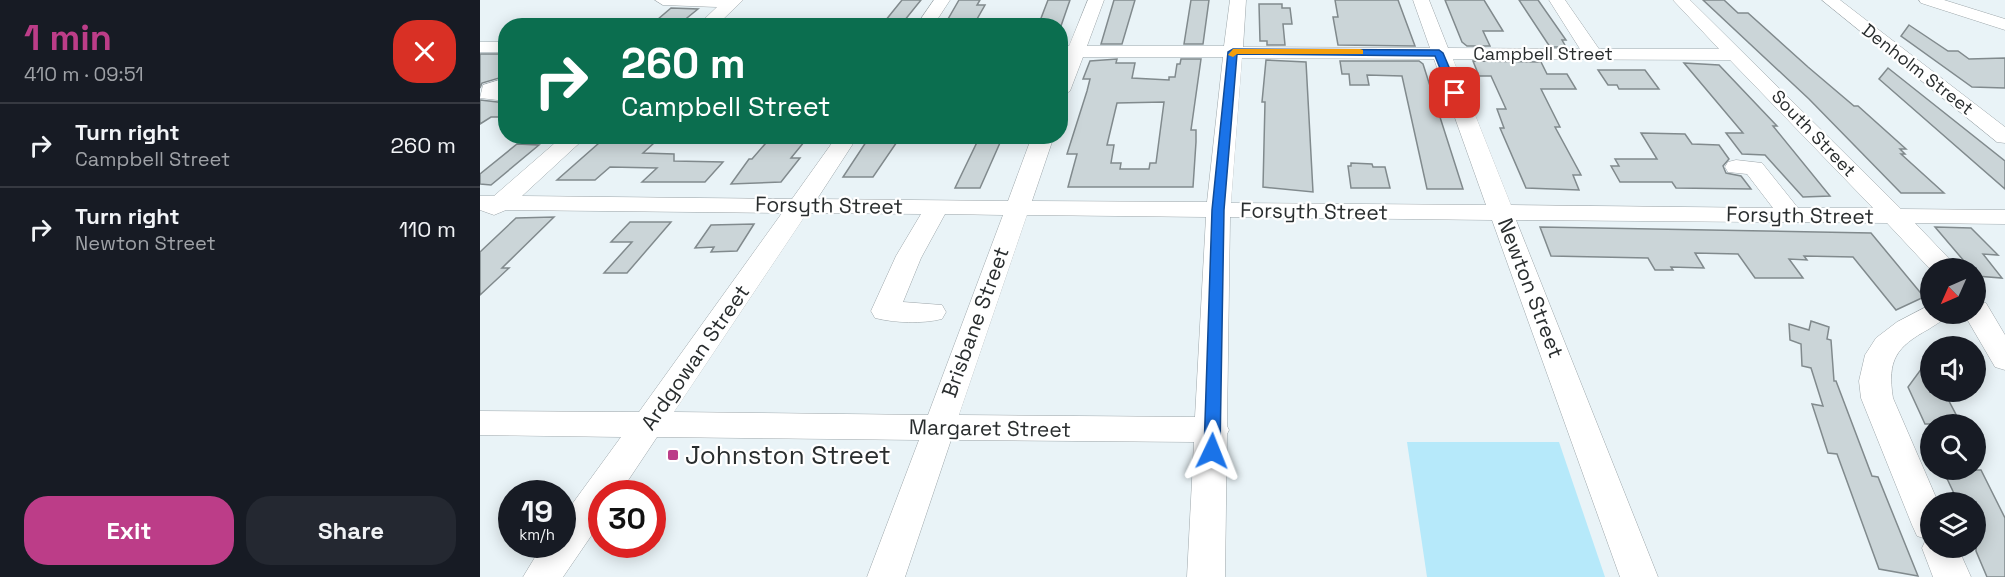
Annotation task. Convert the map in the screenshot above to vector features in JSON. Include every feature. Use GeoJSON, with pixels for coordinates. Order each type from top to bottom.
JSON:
{"type":"FeatureCollection","features":[{"type":"Feature","properties":{"kind":"street"},"geometry":{"type":"LineString","coordinates":[[663,0],[733,1]]}},
{"type":"Feature","properties":{"kind":"street"},"geometry":{"type":"LineString","coordinates":[[930,18],[942,0]]}},
{"type":"Feature","properties":{"kind":"street"},"geometry":{"type":"LineString","coordinates":[[1068,51],[1096,0]]}},
{"type":"Feature","properties":{"kind":"street"},"geometry":{"type":"LineString","coordinates":[[1206,577],[1213,430],[1218,210],[1238,0]]}},
{"type":"Feature","properties":{"kind":"street","name":"Newton Street"},"geometry":{"type":"LineString","coordinates":[[1421,0],[1439,53],[1503,212],[1639,577]]}},
{"type":"Feature","properties":{"kind":"street"},"geometry":{"type":"LineString","coordinates":[[1557,0],[1593,54]]}},
{"type":"Feature","properties":{"kind":"street","name":"South Street"},"geometry":{"type":"LineString","coordinates":[[1681,0],[1935,258]]}},
{"type":"Feature","properties":{"kind":"street","name":"Denholm Street"},"geometry":{"type":"LineString","coordinates":[[1830,0],[2005,137]]}},
{"type":"Feature","properties":{"kind":"street"},"geometry":{"type":"LineString","coordinates":[[1927,0],[2005,25]]}},
{"type":"Feature","properties":{"kind":"street"},"geometry":{"type":"LineString","coordinates":[[714,18],[733,1]]}},
{"type":"Feature","properties":{"kind":"street"},"geometry":{"type":"LineString","coordinates":[[480,47],[498,47]]}},
{"type":"Feature","properties":{"kind":"street","name":"Campbell Street"},"geometry":{"type":"LineString","coordinates":[[1068,51],[1737,55]]}},
{"type":"Feature","properties":{"kind":"street"},"geometry":{"type":"LineString","coordinates":[[498,86],[490,89],[487,94],[498,94]]}},
{"type":"Feature","properties":{"kind":"street"},"geometry":{"type":"LineString","coordinates":[[480,220],[490,203],[567,144]]}},
{"type":"Feature","properties":{"kind":"street","name":"Ardgowan Street"},"geometry":{"type":"LineString","coordinates":[[542,577],[842,144]]}},
{"type":"Feature","properties":{"kind":"street","name":"Brisbane Street"},"geometry":{"type":"LineString","coordinates":[[886,577],[1040,144]]}},
{"type":"Feature","properties":{"kind":"street"},"geometry":{"type":"LineString","coordinates":[[1736,167],[1754,168],[1791,215]]}},
{"type":"Feature","properties":{"kind":"street","name":"Forsyth Street"},"geometry":{"type":"LineString","coordinates":[[490,203],[2005,217]]}},
{"type":"Feature","properties":{"kind":"street"},"geometry":{"type":"LineString","coordinates":[[932,312],[885,311],[909,256],[918,245],[937,207]]}},
{"type":"Feature","properties":{"kind":"street"},"geometry":{"type":"LineString","coordinates":[[1920,321],[1899,332],[1886,344],[1873,378],[1877,398],[1920,501]]}},
{"type":"Feature","properties":{"kind":"street"},"geometry":{"type":"LineString","coordinates":[[1984,324],[2005,359]]}},
{"type":"Feature","properties":{"kind":"street","name":"Margaret Street"},"geometry":{"type":"LineString","coordinates":[[480,423],[1213,430]]}},
{"type":"Feature","properties":{"kind":"street"},"geometry":{"type":"LineString","coordinates":[[1944,558],[1952,577]]}},
{"type":"Feature","properties":{"kind":"shaded area"},"geometry":{"type":"Polygon","coordinates":[[[1407,442],[1559,442],[1605,577],[1427,577],[1407,442]]]}},
{"type":"Feature","properties":{"kind":"building"},"geometry":{"type":"Polygon","coordinates":[[[902,0],[921,0],[906,18],[887,18],[902,0]]]}},
{"type":"Feature","properties":{"kind":"building"},"geometry":{"type":"Polygon","coordinates":[[[959,0],[980,0],[977,5],[985,5],[978,18],[949,18],[959,0]]]}},
{"type":"Feature","properties":{"kind":"building"},"geometry":{"type":"Polygon","coordinates":[[[1048,0],[1070,0],[1064,18],[1041,18],[1048,0]]]}},
{"type":"Feature","properties":{"kind":"building"},"geometry":{"type":"Polygon","coordinates":[[[1114,0],[1135,0],[1122,44],[1101,44],[1114,0]]]}},
{"type":"Feature","properties":{"kind":"building"},"geometry":{"type":"Polygon","coordinates":[[[1191,0],[1209,0],[1203,44],[1184,44],[1191,0]]]}},
{"type":"Feature","properties":{"kind":"building"},"geometry":{"type":"Polygon","coordinates":[[[1335,0],[1398,0],[1415,46],[1338,45],[1333,17],[1338,17],[1335,0]]]}},
{"type":"Feature","properties":{"kind":"building"},"geometry":{"type":"Polygon","coordinates":[[[1445,0],[1484,0],[1503,31],[1483,31],[1490,46],[1467,46],[1462,42],[1445,0]]]}},
{"type":"Feature","properties":{"kind":"building"},"geometry":{"type":"Polygon","coordinates":[[[1519,0],[1538,0],[1566,40],[1562,40],[1566,47],[1550,47],[1519,0]]]}},
{"type":"Feature","properties":{"kind":"building"},"geometry":{"type":"Polygon","coordinates":[[[1703,0],[1724,0],[1738,13],[1748,13],[1906,149],[1900,149],[1905,154],[1901,154],[1944,193],[1901,193],[1809,99],[1703,0]]]}},
{"type":"Feature","properties":{"kind":"building"},"geometry":{"type":"Polygon","coordinates":[[[1259,4],[1282,4],[1282,8],[1290,8],[1292,24],[1283,24],[1285,45],[1267,45],[1267,41],[1260,41],[1259,4]]]}},
{"type":"Feature","properties":{"kind":"building"},"geometry":{"type":"Polygon","coordinates":[[[671,8],[698,9],[687,18],[659,18],[671,8]]]}},
{"type":"Feature","properties":{"kind":"building"},"geometry":{"type":"Polygon","coordinates":[[[1909,25],[1948,51],[1958,51],[1969,59],[2005,58],[2005,88],[1972,87],[1901,36],[1909,25]]]}},
{"type":"Feature","properties":{"kind":"building"},"geometry":{"type":"Polygon","coordinates":[[[480,54],[498,54],[498,78],[482,83],[480,88],[480,54]]]}},
{"type":"Feature","properties":{"kind":"building"},"geometry":{"type":"Polygon","coordinates":[[[1117,59],[1116,63],[1135,63],[1132,78],[1169,80],[1169,77],[1175,77],[1177,64],[1180,64],[1181,59],[1201,59],[1191,130],[1196,130],[1193,187],[1068,187],[1077,154],[1067,154],[1090,79],[1083,79],[1090,61],[1117,59]],[[1164,102],[1117,103],[1107,145],[1114,145],[1111,163],[1121,163],[1120,169],[1149,169],[1150,163],[1156,163],[1164,102]]]}},
{"type":"Feature","properties":{"kind":"building"},"geometry":{"type":"Polygon","coordinates":[[[1266,60],[1306,62],[1313,192],[1263,187],[1265,102],[1262,102],[1266,60]]]}},
{"type":"Feature","properties":{"kind":"building"},"geometry":{"type":"Polygon","coordinates":[[[1340,61],[1419,61],[1423,64],[1463,189],[1427,189],[1402,76],[1367,75],[1369,85],[1350,85],[1349,74],[1342,74],[1340,61]]]}},
{"type":"Feature","properties":{"kind":"building"},"geometry":{"type":"Polygon","coordinates":[[[1473,61],[1541,62],[1547,74],[1567,74],[1576,89],[1541,89],[1560,127],[1555,127],[1581,175],[1573,175],[1579,190],[1526,188],[1500,128],[1504,128],[1497,109],[1506,109],[1491,76],[1479,76],[1473,61]]]}},
{"type":"Feature","properties":{"kind":"building"},"geometry":{"type":"Polygon","coordinates":[[[1684,63],[1719,65],[1777,126],[1773,126],[1830,196],[1803,197],[1765,155],[1742,154],[1726,133],[1743,133],[1684,63]]]}},
{"type":"Feature","properties":{"kind":"building"},"geometry":{"type":"Polygon","coordinates":[[[1888,68],[2005,161],[2005,189],[1879,79],[1888,68]]]}},
{"type":"Feature","properties":{"kind":"building"},"geometry":{"type":"Polygon","coordinates":[[[1598,70],[1645,70],[1659,89],[1619,89],[1617,85],[1608,85],[1598,70]]]}},
{"type":"Feature","properties":{"kind":"building"},"geometry":{"type":"Polygon","coordinates":[[[480,100],[498,102],[498,117],[491,117],[480,124],[480,100]]]}},
{"type":"Feature","properties":{"kind":"building"},"geometry":{"type":"Polygon","coordinates":[[[1641,133],[1685,134],[1692,144],[1719,145],[1729,159],[1723,166],[1726,173],[1741,176],[1751,189],[1676,188],[1672,182],[1620,182],[1611,166],[1619,166],[1615,159],[1657,159],[1641,133]]]}},
{"type":"Feature","properties":{"kind":"building"},"geometry":{"type":"Polygon","coordinates":[[[517,144],[539,145],[491,185],[480,184],[480,174],[517,144]]]}},
{"type":"Feature","properties":{"kind":"building"},"geometry":{"type":"Polygon","coordinates":[[[598,144],[653,144],[643,153],[674,154],[674,161],[723,162],[705,182],[642,182],[657,168],[610,167],[595,180],[557,180],[598,144]]]}},
{"type":"Feature","properties":{"kind":"building"},"geometry":{"type":"Polygon","coordinates":[[[765,144],[802,144],[791,158],[800,158],[781,182],[731,184],[749,159],[752,159],[765,144]]]}},
{"type":"Feature","properties":{"kind":"building"},"geometry":{"type":"Polygon","coordinates":[[[865,144],[896,144],[873,177],[843,177],[865,144]]]}},
{"type":"Feature","properties":{"kind":"building"},"geometry":{"type":"Polygon","coordinates":[[[976,144],[999,144],[980,188],[955,188],[976,144]]]}},
{"type":"Feature","properties":{"kind":"building"},"geometry":{"type":"Polygon","coordinates":[[[1351,163],[1385,167],[1390,188],[1351,188],[1348,166],[1351,166],[1351,163]]]}},
{"type":"Feature","properties":{"kind":"building"},"geometry":{"type":"Polygon","coordinates":[[[554,217],[502,268],[509,268],[480,295],[480,252],[516,218],[554,217]]]}},
{"type":"Feature","properties":{"kind":"building"},"geometry":{"type":"Polygon","coordinates":[[[630,222],[671,222],[627,273],[604,273],[632,242],[611,242],[630,222]]]}},
{"type":"Feature","properties":{"kind":"building"},"geometry":{"type":"Polygon","coordinates":[[[754,224],[737,251],[711,252],[714,247],[695,248],[711,225],[754,224]]]}},
{"type":"Feature","properties":{"kind":"building"},"geometry":{"type":"Polygon","coordinates":[[[1540,227],[1871,233],[1920,292],[1920,299],[1896,310],[1853,257],[1804,256],[1807,260],[1789,259],[1803,278],[1755,278],[1738,254],[1695,253],[1704,268],[1671,267],[1673,270],[1655,270],[1648,258],[1551,256],[1540,227]]]}},
{"type":"Feature","properties":{"kind":"building"},"geometry":{"type":"Polygon","coordinates":[[[1935,227],[1971,228],[1998,255],[1983,254],[2002,278],[1986,277],[1986,258],[1961,258],[1935,227]]]}},
{"type":"Feature","properties":{"kind":"building"},"geometry":{"type":"Polygon","coordinates":[[[1811,321],[1829,327],[1827,339],[1831,340],[1834,381],[1836,381],[1872,476],[1878,477],[1918,576],[1879,569],[1837,454],[1828,453],[1812,404],[1823,406],[1811,368],[1802,366],[1801,344],[1790,340],[1789,324],[1809,330],[1811,321]]]}},
{"type":"Feature","properties":{"kind":"building"},"geometry":{"type":"Polygon","coordinates":[[[1920,371],[1920,402],[1950,402],[1956,414],[1920,414],[1908,387],[1920,371]]]}},
{"type":"Feature","properties":{"kind":"building"},"geometry":{"type":"Polygon","coordinates":[[[1948,480],[1986,480],[2005,518],[2005,577],[1987,577],[1979,558],[1986,558],[1986,492],[1953,492],[1948,480]]]}},
{"type":"Feature","properties":{"kind":"slow traffic"},"geometry":{"type":"LineString","coordinates":[[1233,55],[1233,52],[1360,52]]}},
{"type":"Feature","properties":{"kind":"place","name":"Johnston Street"},"geometry":{"type":"Point","coordinates":[673,455]}},
{"type":"Feature","properties":{"kind":"route"},"geometry":{"type":"LineString","coordinates":[[1212,451],[1218,210],[1233,52],[1439,53],[1455,93]]}}]}
